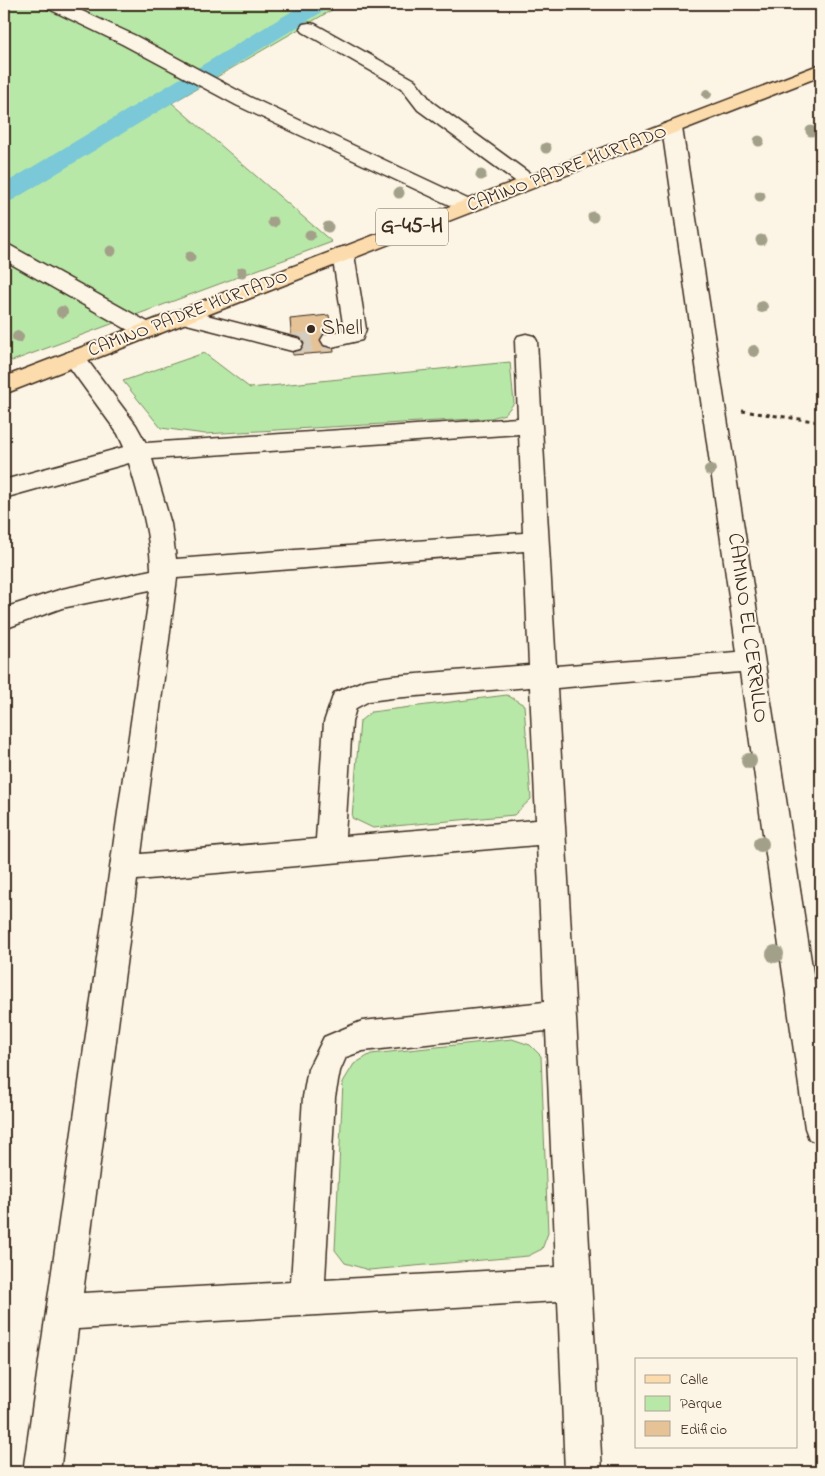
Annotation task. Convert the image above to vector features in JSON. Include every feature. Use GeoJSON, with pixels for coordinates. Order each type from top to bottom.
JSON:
{"type":"FeatureCollection","features":[{"type":"Feature","properties":{"kind":"main road","name":"CAMINO PADRE HURTADO"},"geometry":{"type":"LineString","coordinates":[[4,386],[821,70]]}},
{"type":"Feature","properties":{"kind":"street"},"geometry":{"type":"LineString","coordinates":[[53,4],[129,40],[243,101],[467,206]]}},
{"type":"Feature","properties":{"kind":"street"},"geometry":{"type":"LineString","coordinates":[[310,28],[408,84],[425,106],[529,182]]}},
{"type":"Feature","properties":{"kind":"street","name":"CAMINO EL CERRILLO"},"geometry":{"type":"LineString","coordinates":[[672,128],[821,1128]]}},
{"type":"Feature","properties":{"kind":"street"},"geometry":{"type":"LineString","coordinates":[[4,251],[146,330]]}},
{"type":"Feature","properties":{"kind":"street"},"geometry":{"type":"LineString","coordinates":[[332,340],[354,335],[355,329],[343,254]]}},
{"type":"Feature","properties":{"kind":"street"},"geometry":{"type":"LineString","coordinates":[[183,316],[292,344]]}},
{"type":"Feature","properties":{"kind":"street"},"geometry":{"type":"LineString","coordinates":[[526,341],[584,1472]]}},
{"type":"Feature","properties":{"kind":"street"},"geometry":{"type":"LineString","coordinates":[[41,1472],[164,574],[163,544],[159,524],[138,452],[128,431],[74,358]]}},
{"type":"Feature","properties":{"kind":"street"},"geometry":{"type":"LineString","coordinates":[[4,490],[138,452],[531,425]]}},
{"type":"Feature","properties":{"kind":"street"},"geometry":{"type":"LineString","coordinates":[[4,619],[71,596],[164,574],[537,541]]}},
{"type":"Feature","properties":{"kind":"street"},"geometry":{"type":"LineString","coordinates":[[330,850],[338,722],[344,701],[364,691],[392,687],[752,662]]}},
{"type":"Feature","properties":{"kind":"street"},"geometry":{"type":"LineString","coordinates":[[124,868],[552,831]]}},
{"type":"Feature","properties":{"kind":"street"},"geometry":{"type":"LineString","coordinates":[[307,1298],[319,1097],[324,1068],[335,1047],[362,1036],[561,1016]]}},
{"type":"Feature","properties":{"kind":"street"},"geometry":{"type":"LineString","coordinates":[[63,1312],[574,1283]]}},
{"type":"Feature","properties":{"kind":"path"},"geometry":{"type":"LineString","coordinates":[[714,406],[821,422]]}},
{"type":"Feature","properties":{"kind":"green space"},"geometry":{"type":"Polygon","coordinates":[[[4,4],[342,4],[172,103],[332,242],[12,361],[4,356],[4,4]]]}},
{"type":"Feature","properties":{"kind":"green space"},"geometry":{"type":"Polygon","coordinates":[[[204,353],[250,388],[510,362],[514,403],[505,414],[491,418],[205,434],[161,428],[123,381],[204,353]]]}},
{"type":"Feature","properties":{"kind":"green space"},"geometry":{"type":"Polygon","coordinates":[[[507,695],[524,705],[531,799],[514,815],[373,828],[352,818],[360,721],[371,712],[507,695]]]}},
{"type":"Feature","properties":{"kind":"green space"},"geometry":{"type":"Polygon","coordinates":[[[512,1039],[530,1045],[541,1056],[548,1233],[542,1249],[528,1256],[369,1270],[345,1263],[335,1250],[343,1082],[354,1064],[371,1054],[512,1039]]]}},
{"type":"Feature","properties":{"kind":"building","name":"Shell"},"geometry":{"type":"Polygon","coordinates":[[[329,315],[334,352],[293,355],[290,319],[329,315]]]}},
{"type":"Feature","properties":{"kind":"waterway"},"geometry":{"type":"LineString","coordinates":[[4,195],[319,4]]}},
{"type":"Feature","properties":{"kind":"tunnel"},"geometry":{"type":"LineString","coordinates":[[292,344],[332,340]]}},
{"type":"Feature","properties":{"kind":"place","name":"Shell"},"geometry":{"type":"Point","coordinates":[311,329]}}]}
